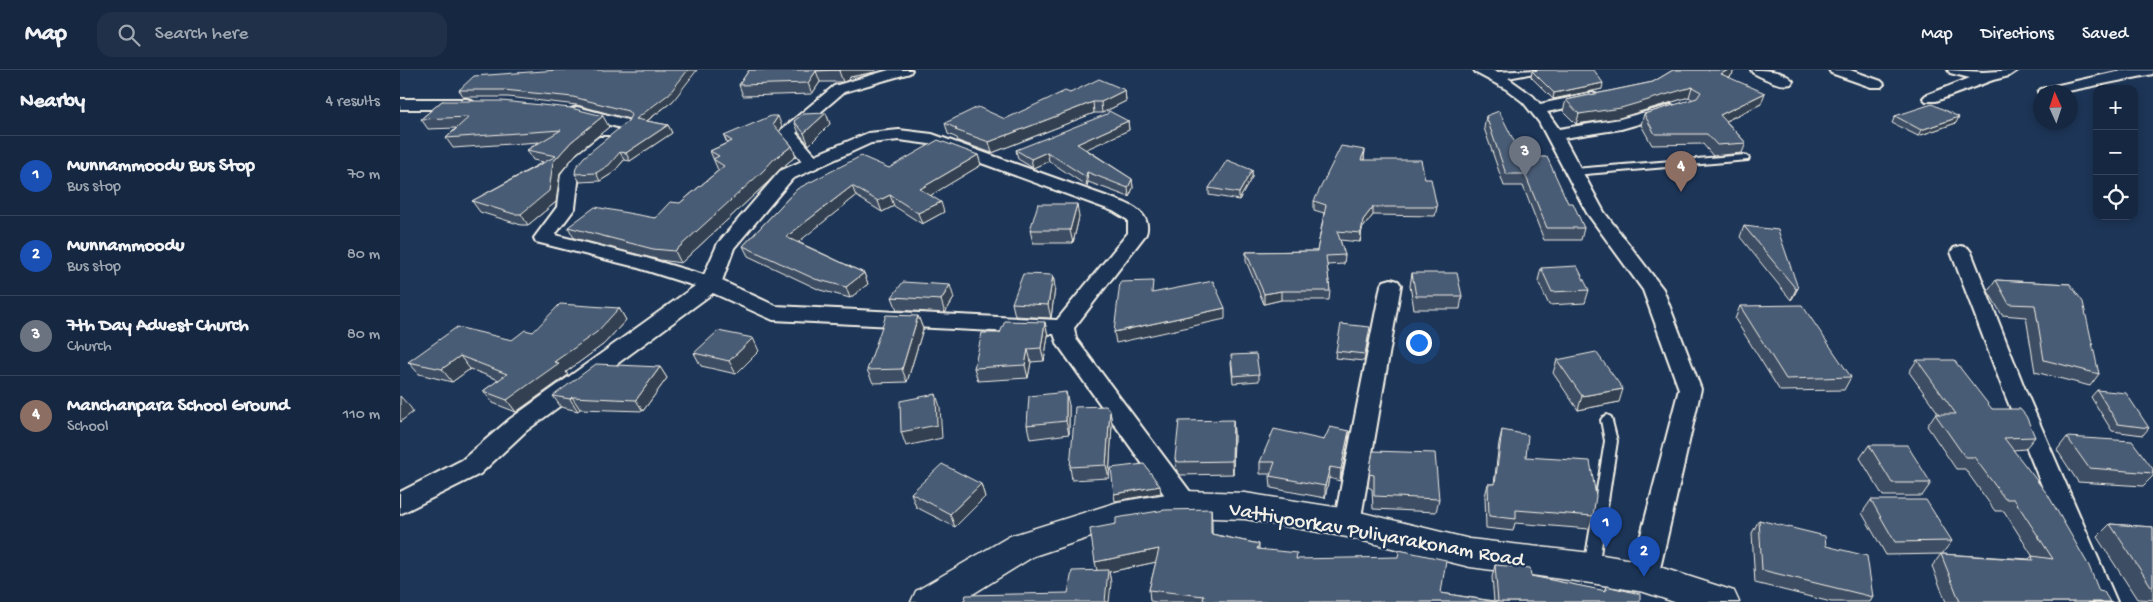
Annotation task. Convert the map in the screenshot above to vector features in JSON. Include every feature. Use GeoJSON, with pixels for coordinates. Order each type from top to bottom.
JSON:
{"type":"FeatureCollection","features":[{"type":"Feature","properties":{"kind":"main road","name":"Vattiyoorkav Puliyarakonam Road"},"geometry":{"type":"LineString","coordinates":[[929,602],[1022,546],[1118,515],[1185,504],[1245,506],[1347,523],[1470,552],[1644,577],[1721,602]]}},
{"type":"Feature","properties":{"kind":"street"},"geometry":{"type":"LineString","coordinates":[[812,163],[787,133],[839,90],[905,70]]}},
{"type":"Feature","properties":{"kind":"street"},"geometry":{"type":"LineString","coordinates":[[1487,73],[1529,70]]}},
{"type":"Feature","properties":{"kind":"street"},"geometry":{"type":"LineString","coordinates":[[1758,70],[1786,81]]}},
{"type":"Feature","properties":{"kind":"street"},"geometry":{"type":"LineString","coordinates":[[1836,70],[1876,84]]}},
{"type":"Feature","properties":{"kind":"street"},"geometry":{"type":"LineString","coordinates":[[1956,70],[1973,76],[1988,77],[2000,76],[2011,70]]}},
{"type":"Feature","properties":{"kind":"street"},"geometry":{"type":"LineString","coordinates":[[2076,85],[2151,70]]}},
{"type":"Feature","properties":{"kind":"street"},"geometry":{"type":"LineString","coordinates":[[1487,73],[1511,86],[1528,99],[1546,120],[1596,213],[1653,289],[1690,389],[1644,577]]}},
{"type":"Feature","properties":{"kind":"street"},"geometry":{"type":"LineString","coordinates":[[1930,98],[1988,77]]}},
{"type":"Feature","properties":{"kind":"street"},"geometry":{"type":"LineString","coordinates":[[1537,109],[1611,94]]}},
{"type":"Feature","properties":{"kind":"street"},"geometry":{"type":"LineString","coordinates":[[400,104],[482,104]]}},
{"type":"Feature","properties":{"kind":"street"},"geometry":{"type":"LineString","coordinates":[[1554,136],[1621,124],[1688,104]]}},
{"type":"Feature","properties":{"kind":"street"},"geometry":{"type":"LineString","coordinates":[[558,110],[577,112],[625,124],[581,160],[570,174],[566,208],[542,238],[639,262],[711,284],[773,313],[1063,328]]}},
{"type":"Feature","properties":{"kind":"street"},"geometry":{"type":"LineString","coordinates":[[400,504],[471,467],[518,424],[711,284],[725,248],[786,175],[868,138],[899,135],[932,139],[1124,209],[1137,217],[1139,221],[1137,234],[1063,328]]}},
{"type":"Feature","properties":{"kind":"street"},"geometry":{"type":"LineString","coordinates":[[993,161],[1011,154]]}},
{"type":"Feature","properties":{"kind":"street"},"geometry":{"type":"LineString","coordinates":[[1961,252],[2015,392],[2104,602]]}},
{"type":"Feature","properties":{"kind":"street"},"geometry":{"type":"LineString","coordinates":[[1347,523],[1390,285]]}},
{"type":"Feature","properties":{"kind":"street"},"geometry":{"type":"LineString","coordinates":[[1063,328],[1066,340],[1185,504]]}},
{"type":"Feature","properties":{"kind":"lane"},"geometry":{"type":"LineString","coordinates":[[1574,172],[1745,158]]}},
{"type":"Feature","properties":{"kind":"lane"},"geometry":{"type":"LineString","coordinates":[[1591,568],[1611,441],[1607,420]]}},
{"type":"Feature","properties":{"kind":"building"},"geometry":{"type":"Polygon","coordinates":[[[558,70],[688,70],[669,94],[636,119],[668,125],[626,153],[620,152],[609,165],[596,173],[575,174],[576,167],[584,157],[628,121],[631,115],[628,111],[573,97],[504,90],[459,90],[474,76],[558,70]]]}},
{"type":"Feature","properties":{"kind":"building"},"geometry":{"type":"Polygon","coordinates":[[[749,70],[841,70],[816,71],[808,83],[739,85],[749,70]]]}},
{"type":"Feature","properties":{"kind":"building"},"geometry":{"type":"Polygon","coordinates":[[[1594,70],[1603,83],[1554,93],[1532,71],[1594,70]]]}},
{"type":"Feature","properties":{"kind":"building"},"geometry":{"type":"Polygon","coordinates":[[[1673,70],[1728,70],[1721,74],[1765,93],[1720,115],[1746,143],[1717,145],[1707,134],[1655,134],[1644,114],[1697,98],[1701,92],[1692,87],[1621,108],[1579,114],[1566,100],[1653,82],[1673,70]]]}},
{"type":"Feature","properties":{"kind":"building"},"geometry":{"type":"Polygon","coordinates":[[[1099,79],[1125,90],[1101,102],[1093,102],[989,142],[955,130],[957,129],[945,123],[978,107],[1005,119],[1065,91],[1070,93],[1099,79]]]}},
{"type":"Feature","properties":{"kind":"building"},"geometry":{"type":"Polygon","coordinates":[[[442,101],[502,101],[571,108],[603,116],[571,142],[553,162],[549,191],[521,214],[514,214],[472,201],[556,156],[527,150],[561,130],[446,138],[469,117],[421,119],[442,101]]]}},
{"type":"Feature","properties":{"kind":"building"},"geometry":{"type":"Polygon","coordinates":[[[1932,104],[1959,117],[1921,130],[1895,116],[1932,104]]]}},
{"type":"Feature","properties":{"kind":"building"},"geometry":{"type":"Polygon","coordinates":[[[1109,111],[1128,121],[1077,144],[1132,179],[1128,188],[1087,172],[1086,177],[1047,152],[1031,159],[1016,150],[1107,114],[1109,111]]]}},
{"type":"Feature","properties":{"kind":"building"},"geometry":{"type":"Polygon","coordinates":[[[1499,111],[1522,157],[1547,157],[1568,203],[1573,203],[1584,228],[1547,228],[1525,174],[1506,174],[1486,116],[1499,111]]]}},
{"type":"Feature","properties":{"kind":"building"},"geometry":{"type":"Polygon","coordinates":[[[826,113],[804,133],[794,121],[803,114],[826,113]]]}},
{"type":"Feature","properties":{"kind":"building"},"geometry":{"type":"Polygon","coordinates":[[[771,116],[778,116],[773,124],[792,146],[774,159],[675,251],[653,249],[568,227],[595,207],[655,218],[670,202],[680,203],[724,166],[713,159],[719,156],[710,151],[732,141],[724,136],[771,116]]]}},
{"type":"Feature","properties":{"kind":"building"},"geometry":{"type":"Polygon","coordinates":[[[938,140],[978,155],[920,189],[941,202],[918,213],[890,195],[878,201],[852,186],[786,237],[864,273],[846,287],[815,279],[743,246],[797,189],[861,156],[889,168],[938,140]]]}},
{"type":"Feature","properties":{"kind":"building"},"geometry":{"type":"Polygon","coordinates":[[[1341,146],[1365,150],[1361,160],[1421,160],[1425,179],[1431,179],[1437,207],[1373,207],[1363,220],[1361,233],[1337,231],[1345,255],[1326,256],[1330,291],[1281,291],[1264,294],[1246,252],[1317,251],[1326,205],[1314,201],[1341,146]]]}},
{"type":"Feature","properties":{"kind":"building"},"geometry":{"type":"Polygon","coordinates":[[[1227,160],[1252,170],[1239,193],[1209,188],[1227,160]]]}},
{"type":"Feature","properties":{"kind":"building"},"geometry":{"type":"Polygon","coordinates":[[[1038,204],[1077,204],[1070,230],[1030,230],[1038,204]]]}},
{"type":"Feature","properties":{"kind":"building"},"geometry":{"type":"Polygon","coordinates":[[[1744,226],[1778,230],[1798,288],[1796,289],[1744,226]]]}},
{"type":"Feature","properties":{"kind":"building"},"geometry":{"type":"Polygon","coordinates":[[[1577,266],[1589,290],[1552,292],[1541,268],[1577,266]]]}},
{"type":"Feature","properties":{"kind":"building"},"geometry":{"type":"Polygon","coordinates":[[[1412,273],[1457,273],[1462,296],[1416,296],[1412,273]]]}},
{"type":"Feature","properties":{"kind":"building"},"geometry":{"type":"Polygon","coordinates":[[[1023,274],[1053,275],[1048,305],[1012,303],[1023,274]]]}},
{"type":"Feature","properties":{"kind":"building"},"geometry":{"type":"Polygon","coordinates":[[[1996,280],[2070,284],[2083,302],[2099,374],[2044,360],[2035,305],[2009,304],[1996,280]]]}},
{"type":"Feature","properties":{"kind":"building"},"geometry":{"type":"Polygon","coordinates":[[[1153,281],[1152,293],[1213,281],[1225,308],[1114,332],[1120,282],[1153,281]]]}},
{"type":"Feature","properties":{"kind":"building"},"geometry":{"type":"Polygon","coordinates":[[[903,282],[950,285],[941,300],[892,297],[903,282]]]}},
{"type":"Feature","properties":{"kind":"building"},"geometry":{"type":"Polygon","coordinates":[[[560,304],[619,308],[597,332],[554,362],[559,363],[507,400],[483,391],[507,374],[460,356],[442,369],[408,362],[457,327],[512,340],[525,330],[533,332],[560,304]]]}},
{"type":"Feature","properties":{"kind":"building"},"geometry":{"type":"Polygon","coordinates":[[[1802,305],[1851,377],[1786,379],[1740,306],[1802,305]]]}},
{"type":"Feature","properties":{"kind":"building"},"geometry":{"type":"Polygon","coordinates":[[[886,315],[918,316],[902,369],[867,370],[886,315]]]}},
{"type":"Feature","properties":{"kind":"building"},"geometry":{"type":"Polygon","coordinates":[[[1005,321],[1045,322],[1041,348],[1028,349],[1025,365],[974,368],[982,333],[1000,333],[1005,321]]]}},
{"type":"Feature","properties":{"kind":"building"},"geometry":{"type":"Polygon","coordinates":[[[1341,324],[1370,327],[1365,354],[1336,351],[1341,324]]]}},
{"type":"Feature","properties":{"kind":"building"},"geometry":{"type":"Polygon","coordinates":[[[718,331],[753,338],[729,361],[694,353],[718,331]]]}},
{"type":"Feature","properties":{"kind":"building"},"geometry":{"type":"Polygon","coordinates":[[[1596,352],[1623,389],[1582,396],[1557,360],[1596,352]]]}},
{"type":"Feature","properties":{"kind":"building"},"geometry":{"type":"Polygon","coordinates":[[[1256,354],[1259,374],[1233,376],[1231,355],[1256,354]]]}},
{"type":"Feature","properties":{"kind":"building"},"geometry":{"type":"Polygon","coordinates":[[[1917,360],[1954,360],[1992,409],[2020,409],[2026,416],[2035,437],[2004,438],[2048,495],[2089,566],[2099,591],[2104,592],[2110,602],[1960,602],[1941,554],[2033,560],[2032,556],[2053,559],[2014,499],[2005,499],[1974,457],[1965,457],[1935,414],[1956,414],[1917,360]]]}},
{"type":"Feature","properties":{"kind":"building"},"geometry":{"type":"Polygon","coordinates":[[[596,364],[660,367],[636,400],[572,397],[570,399],[553,396],[596,364]]]}},
{"type":"Feature","properties":{"kind":"building"},"geometry":{"type":"Polygon","coordinates":[[[2097,390],[2126,393],[2149,428],[2118,424],[2097,390]]]}},
{"type":"Feature","properties":{"kind":"building"},"geometry":{"type":"Polygon","coordinates":[[[1066,392],[1066,421],[1027,425],[1029,396],[1066,392]]]}},
{"type":"Feature","properties":{"kind":"building"},"geometry":{"type":"Polygon","coordinates":[[[936,394],[937,425],[901,432],[900,401],[936,394]]]}},
{"type":"Feature","properties":{"kind":"building"},"geometry":{"type":"Polygon","coordinates":[[[1106,406],[1110,411],[1106,465],[1070,467],[1075,407],[1106,406]]]}},
{"type":"Feature","properties":{"kind":"building"},"geometry":{"type":"Polygon","coordinates":[[[1233,420],[1232,461],[1178,462],[1175,458],[1179,421],[1233,420]]]}},
{"type":"Feature","properties":{"kind":"building"},"geometry":{"type":"Polygon","coordinates":[[[1330,427],[1349,431],[1341,469],[1330,467],[1325,486],[1270,476],[1275,462],[1260,462],[1274,429],[1324,440],[1330,427]]]}},
{"type":"Feature","properties":{"kind":"building"},"geometry":{"type":"Polygon","coordinates":[[[1502,430],[1528,435],[1526,457],[1590,461],[1596,496],[1593,516],[1516,510],[1516,519],[1489,516],[1488,484],[1495,484],[1502,430]]]}},
{"type":"Feature","properties":{"kind":"building"},"geometry":{"type":"Polygon","coordinates":[[[2067,437],[2132,441],[2153,469],[2153,473],[2089,468],[2067,437]]]}},
{"type":"Feature","properties":{"kind":"building"},"geometry":{"type":"Polygon","coordinates":[[[1869,445],[1907,445],[1931,483],[1892,483],[1869,445]]]}},
{"type":"Feature","properties":{"kind":"building"},"geometry":{"type":"Polygon","coordinates":[[[1373,451],[1435,453],[1439,499],[1374,496],[1374,475],[1369,474],[1373,451]]]}},
{"type":"Feature","properties":{"kind":"building"},"geometry":{"type":"Polygon","coordinates":[[[942,464],[981,484],[950,514],[911,493],[942,464]]]}},
{"type":"Feature","properties":{"kind":"building"},"geometry":{"type":"Polygon","coordinates":[[[1144,464],[1160,486],[1114,494],[1111,468],[1144,464]]]}},
{"type":"Feature","properties":{"kind":"building"},"geometry":{"type":"Polygon","coordinates":[[[1871,500],[1926,500],[1952,541],[1895,542],[1871,500]]]}},
{"type":"Feature","properties":{"kind":"building"},"geometry":{"type":"Polygon","coordinates":[[[1211,509],[1211,534],[1259,544],[1257,549],[1297,553],[1296,559],[1398,557],[1399,550],[1446,560],[1441,593],[1497,602],[1209,602],[1203,600],[1204,596],[1149,590],[1159,549],[1095,562],[1090,529],[1116,524],[1116,518],[1165,510],[1211,509]]]}},
{"type":"Feature","properties":{"kind":"building"},"geometry":{"type":"Polygon","coordinates":[[[1759,520],[1825,536],[1826,546],[1867,556],[1873,597],[1762,570],[1759,520]]]}},
{"type":"Feature","properties":{"kind":"building"},"geometry":{"type":"Polygon","coordinates":[[[2110,524],[2153,527],[2153,586],[2151,586],[2110,524]]]}},
{"type":"Feature","properties":{"kind":"building"},"geometry":{"type":"Polygon","coordinates":[[[1495,565],[1530,568],[1531,576],[1606,591],[1606,586],[1640,594],[1640,602],[1498,602],[1495,565]]]}},
{"type":"Feature","properties":{"kind":"building"},"geometry":{"type":"Polygon","coordinates":[[[1108,570],[1105,602],[964,602],[966,595],[1068,593],[1072,571],[1108,570]]]}},
{"type":"Feature","properties":{"kind":"place","name":"7th Day Advest Church"},"geometry":{"type":"Point","coordinates":[1525,177]}},
{"type":"Feature","properties":{"kind":"place","name":"Manchanpara School Ground"},"geometry":{"type":"Point","coordinates":[1681,192]}},
{"type":"Feature","properties":{"kind":"place","name":"Munnammoodu Bus Stop"},"geometry":{"type":"Point","coordinates":[1606,548]}},
{"type":"Feature","properties":{"kind":"place","name":"Munnammoodu"},"geometry":{"type":"Point","coordinates":[1644,577]}}]}
